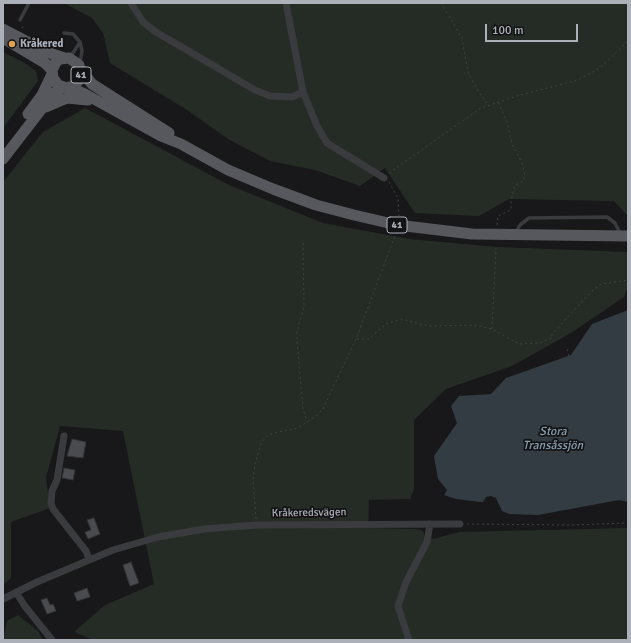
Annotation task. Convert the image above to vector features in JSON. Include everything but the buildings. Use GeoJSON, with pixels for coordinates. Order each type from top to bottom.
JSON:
{"type":"FeatureCollection","features":[{"type":"Feature","properties":{"kind":"main road","name":"41"},"geometry":{"type":"LineString","coordinates":[[3,29],[47,52],[66,58],[80,68],[92,84],[166,131],[181,144]]}},
{"type":"Feature","properties":{"kind":"main road","name":"41"},"geometry":{"type":"LineString","coordinates":[[3,38],[41,60],[52,72],[55,82],[85,94],[161,136],[181,144],[228,170],[316,205],[397,225],[472,234],[514,236],[624,236]]}},
{"type":"Feature","properties":{"kind":"main road","name":"41"},"geometry":{"type":"LineString","coordinates":[[52,72],[56,62],[66,58]]}},
{"type":"Feature","properties":{"kind":"main road","name":"41"},"geometry":{"type":"LineString","coordinates":[[66,87],[77,83],[80,79],[80,68]]}},
{"type":"Feature","properties":{"kind":"main road"},"geometry":{"type":"LineString","coordinates":[[3,147],[42,95],[52,72]]}},
{"type":"Feature","properties":{"kind":"main road"},"geometry":{"type":"LineString","coordinates":[[3,159],[54,93],[66,87]]}},
{"type":"Feature","properties":{"kind":"main road"},"geometry":{"type":"LineString","coordinates":[[42,109],[67,98],[87,99],[104,105]]}},
{"type":"Feature","properties":{"kind":"street"},"geometry":{"type":"LineString","coordinates":[[131,3],[143,22],[156,32],[254,90],[270,96],[292,97],[303,92]]}},
{"type":"Feature","properties":{"kind":"street"},"geometry":{"type":"LineString","coordinates":[[286,3],[303,92],[317,126],[328,143],[384,178]]}},
{"type":"Feature","properties":{"kind":"street"},"geometry":{"type":"LineString","coordinates":[[64,436],[57,480],[51,497],[51,503],[53,509],[86,551],[89,559]]}},
{"type":"Feature","properties":{"kind":"street"},"geometry":{"type":"LineString","coordinates":[[409,640],[398,606],[406,582],[427,542],[430,524]]}},
{"type":"Feature","properties":{"kind":"street","name":"Kråkeredsvägen"},"geometry":{"type":"LineString","coordinates":[[3,599],[89,559],[158,537],[204,529],[257,525],[460,524]]}},
{"type":"Feature","properties":{"kind":"street"},"geometry":{"type":"LineString","coordinates":[[16,592],[24,605],[52,640]]}},
{"type":"Feature","properties":{"kind":"lane"},"geometry":{"type":"LineString","coordinates":[[20,20],[29,3]]}},
{"type":"Feature","properties":{"kind":"lane"},"geometry":{"type":"LineString","coordinates":[[64,33],[73,34],[80,42],[82,51],[80,68]]}},
{"type":"Feature","properties":{"kind":"lane"},"geometry":{"type":"LineString","coordinates":[[66,58],[75,52],[80,42]]}},
{"type":"Feature","properties":{"kind":"lane"},"geometry":{"type":"LineString","coordinates":[[514,236],[517,229],[525,220],[536,217],[607,217],[615,223],[624,236]]}},
{"type":"Feature","properties":{"kind":"path"},"geometry":{"type":"LineString","coordinates":[[441,3],[462,38],[468,72],[478,91],[488,105]]}},
{"type":"Feature","properties":{"kind":"path"},"geometry":{"type":"LineString","coordinates":[[19,32],[25,24]]}},
{"type":"Feature","properties":{"kind":"path"},"geometry":{"type":"LineString","coordinates":[[384,178],[469,116],[488,105],[578,80],[600,68],[628,41]]}},
{"type":"Feature","properties":{"kind":"path"},"geometry":{"type":"LineString","coordinates":[[496,226],[498,216],[512,210],[511,201],[515,185],[522,182],[525,176],[522,163],[512,144],[508,122],[498,102]]}},
{"type":"Feature","properties":{"kind":"path"},"geometry":{"type":"LineString","coordinates":[[257,525],[253,480],[259,446],[267,436],[298,428],[308,423],[323,409],[356,339],[392,247],[399,218],[399,205],[398,198],[390,184]]}},
{"type":"Feature","properties":{"kind":"path"},"geometry":{"type":"LineString","coordinates":[[303,243],[304,307],[297,332],[297,340],[303,409],[308,423]]}},
{"type":"Feature","properties":{"kind":"path"},"geometry":{"type":"LineString","coordinates":[[492,329],[496,248]]}},
{"type":"Feature","properties":{"kind":"path"},"geometry":{"type":"LineString","coordinates":[[356,339],[369,338],[386,324],[401,319],[428,326],[459,324],[492,329],[519,344],[540,343],[552,338],[552,334],[592,291],[601,284],[628,280]]}},
{"type":"Feature","properties":{"kind":"path"},"geometry":{"type":"LineString","coordinates":[[567,349],[570,361]]}},
{"type":"Feature","properties":{"kind":"path"},"geometry":{"type":"LineString","coordinates":[[460,524],[572,525],[628,523]]}},
{"type":"Feature","properties":{"kind":"shaded area"},"geometry":{"type":"Polygon","coordinates":[[[64,3],[628,3],[628,216],[614,201],[509,199],[479,216],[415,213],[385,168],[360,186],[315,170],[270,161],[228,139],[187,110],[110,63],[103,33],[92,18],[64,3]]]}},
{"type":"Feature","properties":{"kind":"shaded area"},"geometry":{"type":"Polygon","coordinates":[[[3,52],[23,62],[36,71],[38,81],[3,128],[3,52]]]}},
{"type":"Feature","properties":{"kind":"shaded area"},"geometry":{"type":"Polygon","coordinates":[[[85,108],[229,185],[323,223],[409,239],[497,247],[628,252],[628,287],[624,297],[571,333],[512,366],[446,389],[414,420],[414,490],[410,499],[369,500],[368,528],[417,529],[423,531],[425,536],[433,539],[459,532],[628,528],[628,640],[93,640],[74,632],[105,605],[154,584],[123,431],[60,426],[46,478],[50,508],[11,522],[11,578],[3,585],[3,182],[43,132],[85,108]]]}},
{"type":"Feature","properties":{"kind":"shaded area"},"geometry":{"type":"Polygon","coordinates":[[[18,615],[38,631],[43,640],[3,640],[7,621],[18,615]]]}},
{"type":"Feature","properties":{"kind":"water","name":"Stora Transåssjön"},"geometry":{"type":"Polygon","coordinates":[[[628,310],[628,502],[619,500],[538,515],[509,514],[502,511],[496,498],[491,496],[486,497],[483,502],[480,502],[456,499],[444,495],[447,490],[438,479],[434,456],[457,423],[451,406],[459,396],[491,394],[506,378],[571,355],[592,324],[628,310]]]}},
{"type":"Feature","properties":{"kind":"place","name":"Kråkered"},"geometry":{"type":"Point","coordinates":[12,44]}}]}
